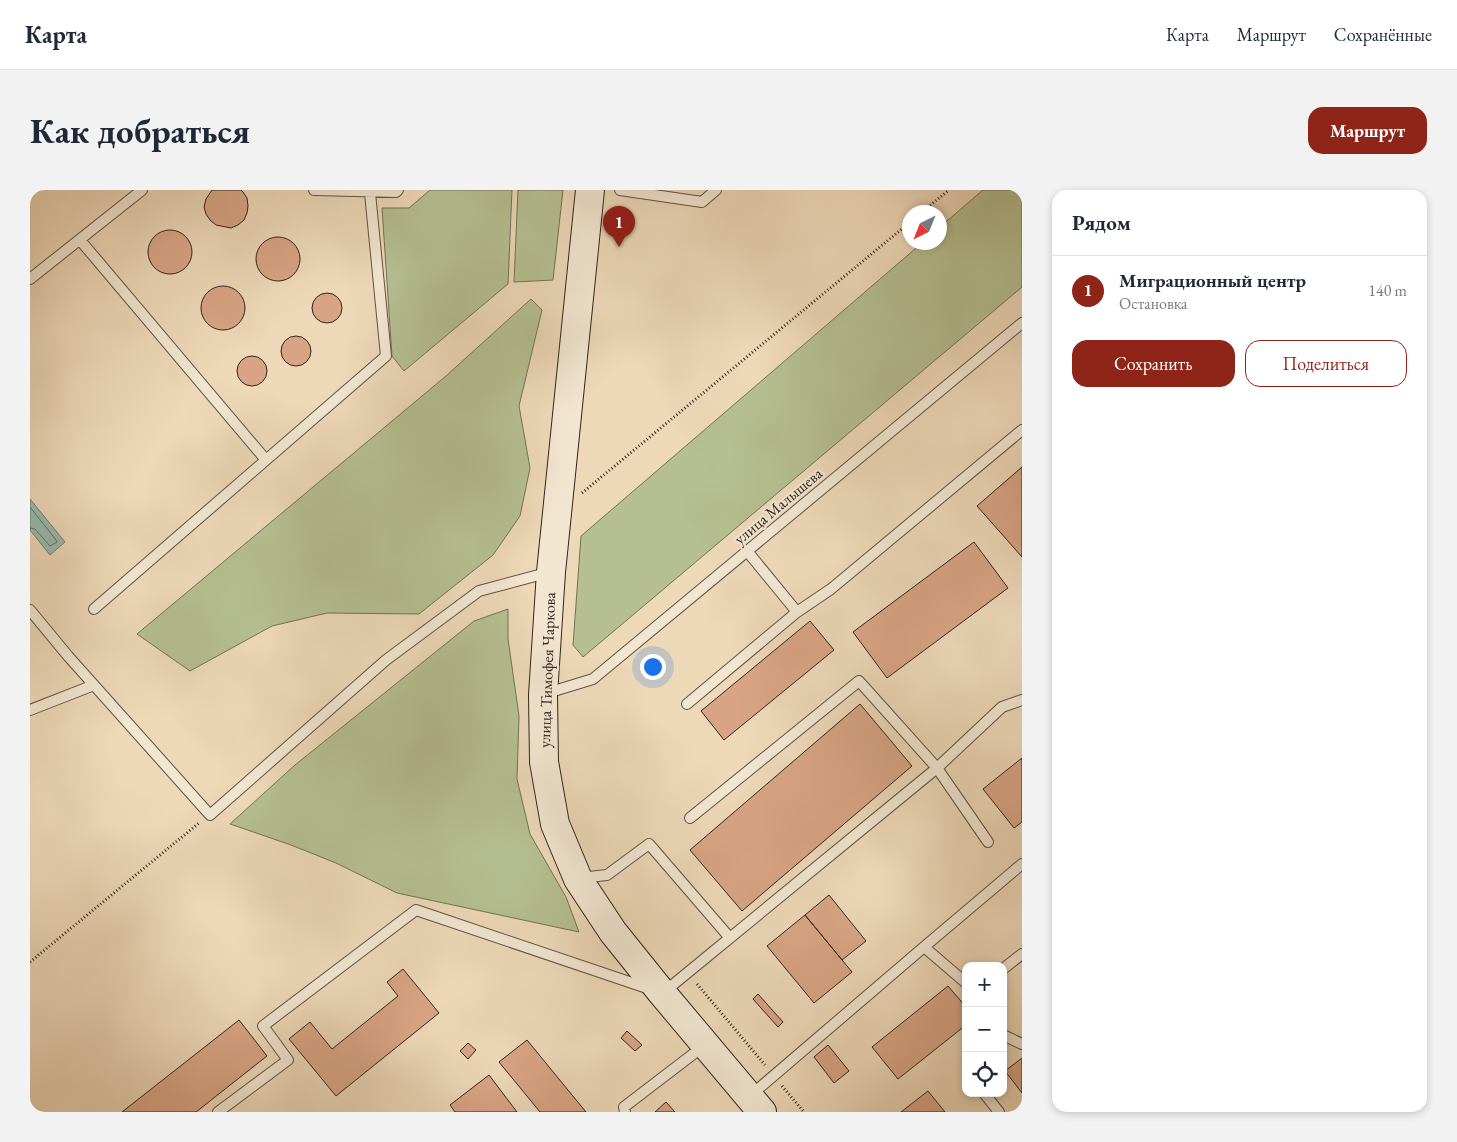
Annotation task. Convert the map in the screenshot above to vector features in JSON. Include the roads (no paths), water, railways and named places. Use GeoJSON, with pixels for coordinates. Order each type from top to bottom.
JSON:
{"type":"FeatureCollection","features":[{"type":"Feature","properties":{"kind":"main road","name":"улица Тимофея Чаркова"},"geometry":{"type":"LineString","coordinates":[[590,190],[551,572],[543,695],[544,762],[555,824],[578,878],[613,932],[756,1104]]}},
{"type":"Feature","properties":{"kind":"lane"},"geometry":{"type":"LineString","coordinates":[[30,279],[142,190]]}},
{"type":"Feature","properties":{"kind":"lane"},"geometry":{"type":"LineString","coordinates":[[314,190],[370,193],[396,192],[398,190]]}},
{"type":"Feature","properties":{"kind":"lane"},"geometry":{"type":"LineString","coordinates":[[620,190],[702,202],[716,190]]}},
{"type":"Feature","properties":{"kind":"lane"},"geometry":{"type":"LineString","coordinates":[[94,609],[386,356],[370,193]]}},
{"type":"Feature","properties":{"kind":"lane"},"geometry":{"type":"LineString","coordinates":[[80,240],[266,460]]}},
{"type":"Feature","properties":{"kind":"lane","name":"улица Малышева"},"geometry":{"type":"LineString","coordinates":[[543,695],[592,679],[1022,323]]}},
{"type":"Feature","properties":{"kind":"lane"},"geometry":{"type":"LineString","coordinates":[[687,704],[797,612],[831,590],[1022,430]]}},
{"type":"Feature","properties":{"kind":"lane"},"geometry":{"type":"LineString","coordinates":[[748,551],[797,612]]}},
{"type":"Feature","properties":{"kind":"lane"},"geometry":{"type":"LineString","coordinates":[[30,610],[210,815],[386,660],[479,591],[551,572]]}},
{"type":"Feature","properties":{"kind":"lane"},"geometry":{"type":"LineString","coordinates":[[690,818],[859,681],[937,768],[988,842]]}},
{"type":"Feature","properties":{"kind":"lane"},"geometry":{"type":"LineString","coordinates":[[30,710],[94,685]]}},
{"type":"Feature","properties":{"kind":"lane"},"geometry":{"type":"LineString","coordinates":[[218,1112],[288,1060],[262,1026],[416,910],[662,993],[937,768],[1002,707],[1022,700]]}},
{"type":"Feature","properties":{"kind":"lane"},"geometry":{"type":"LineString","coordinates":[[578,878],[606,875],[648,844],[730,938]]}},
{"type":"Feature","properties":{"kind":"lane"},"geometry":{"type":"LineString","coordinates":[[756,1104],[774,1076],[1022,864]]}},
{"type":"Feature","properties":{"kind":"lane"},"geometry":{"type":"LineString","coordinates":[[924,947],[962,980]]}},
{"type":"Feature","properties":{"kind":"lane"},"geometry":{"type":"LineString","coordinates":[[1007,966],[1022,954]]}},
{"type":"Feature","properties":{"kind":"lane"},"geometry":{"type":"LineString","coordinates":[[1007,1038],[1022,1044]]}},
{"type":"Feature","properties":{"kind":"lane"},"geometry":{"type":"LineString","coordinates":[[625,1112],[624,1107],[706,1045]]}},
{"type":"Feature","properties":{"kind":"lane"},"geometry":{"type":"LineString","coordinates":[[987,1097],[999,1112]]}},
{"type":"Feature","properties":{"kind":"water"},"geometry":{"type":"Polygon","coordinates":[[[30,499],[65,542],[50,555],[30,530],[30,499]]]}},
{"type":"Feature","properties":{"kind":"place","name":"Миграционный центр"},"geometry":{"type":"Point","coordinates":[619,247]}}]}
